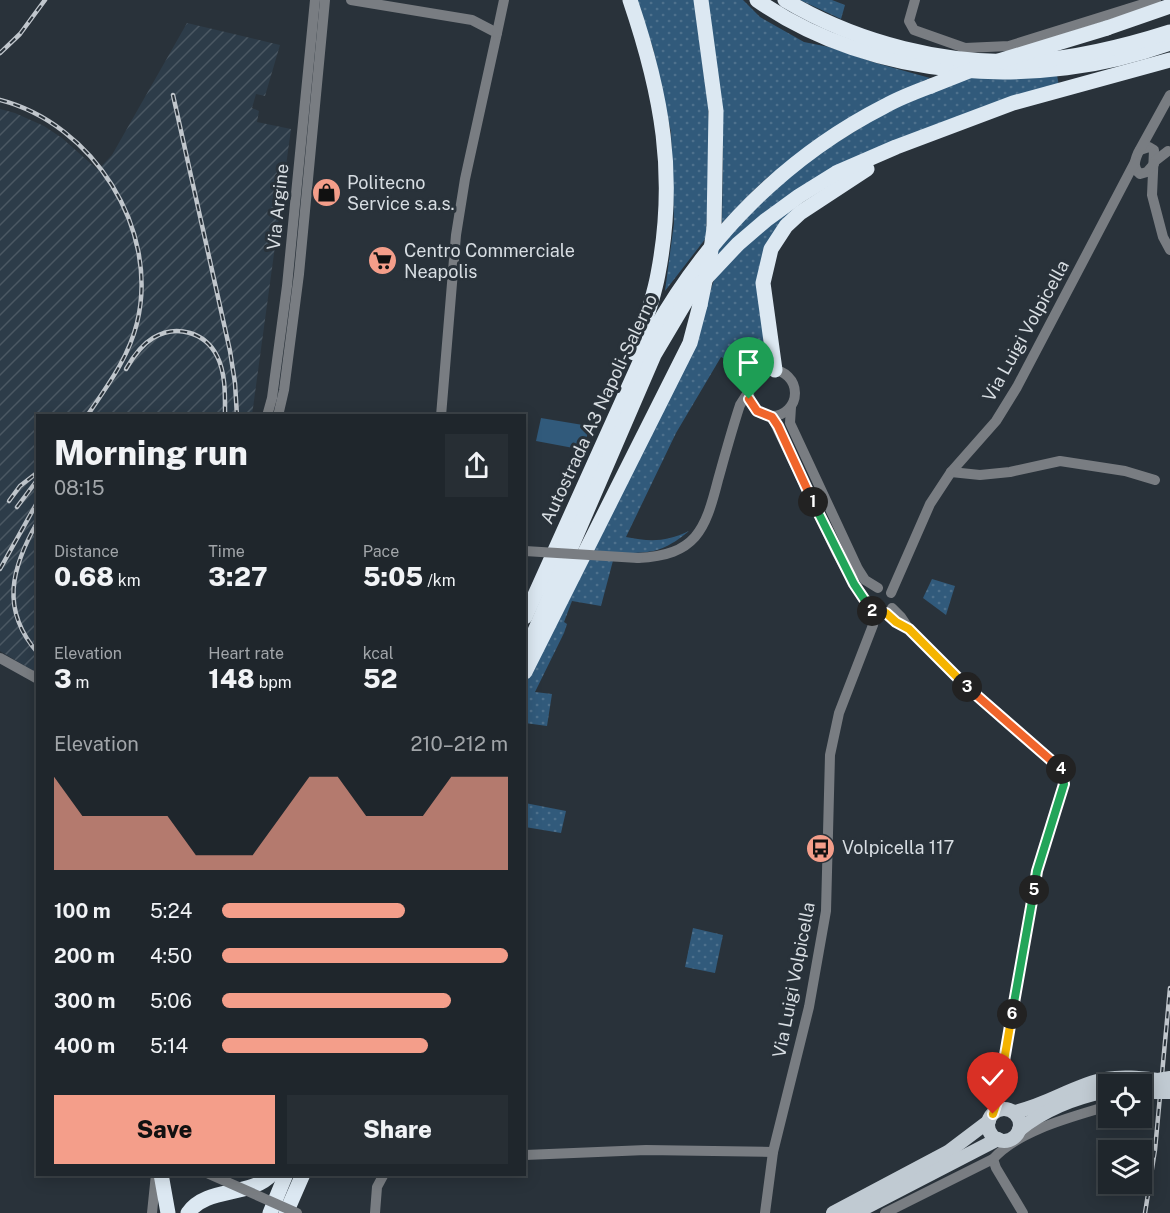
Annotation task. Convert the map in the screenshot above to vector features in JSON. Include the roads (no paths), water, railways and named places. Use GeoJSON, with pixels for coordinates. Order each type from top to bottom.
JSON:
{"type":"FeatureCollection","features":[{"type":"Feature","properties":{"kind":"highway"},"geometry":{"type":"LineString","coordinates":[[573,510],[650,309],[665,229],[667,196],[663,126],[648,54],[630,0]]}},
{"type":"Feature","properties":{"kind":"highway"},"geometry":{"type":"LineString","coordinates":[[526,670],[690,343],[700,305],[714,228],[716,111],[701,0]]}},
{"type":"Feature","properties":{"kind":"highway"},"geometry":{"type":"LineString","coordinates":[[757,0],[794,22],[867,52],[950,70],[1045,71],[1106,61],[1170,43]]}},
{"type":"Feature","properties":{"kind":"highway"},"geometry":{"type":"LineString","coordinates":[[785,0],[839,27],[874,40],[949,57],[993,62],[1031,61],[1071,56],[1170,32]]}},
{"type":"Feature","properties":{"kind":"highway","name":"Autostrada A3 Napoli-Salerno"},"geometry":{"type":"LineString","coordinates":[[526,615],[653,333],[671,301],[712,244],[759,195],[790,167],[814,150],[885,106],[979,67],[1170,6]]}},
{"type":"Feature","properties":{"kind":"highway","name":"Autostrada A3 Napoli-Salerno"},"geometry":{"type":"LineString","coordinates":[[526,652],[654,355],[689,296],[716,266],[766,220],[799,196],[836,174],[896,147],[978,115],[1046,93],[1170,60]]}},
{"type":"Feature","properties":{"kind":"highway"},"geometry":{"type":"LineString","coordinates":[[776,370],[763,283],[771,249],[786,226],[800,213],[853,177],[884,160],[1079,85]]}},
{"type":"Feature","properties":{"kind":"highway"},"geometry":{"type":"LineString","coordinates":[[161,1176],[168,1213]]}},
{"type":"Feature","properties":{"kind":"highway"},"geometry":{"type":"LineString","coordinates":[[188,1213],[200,1202],[253,1187],[270,1176]]}},
{"type":"Feature","properties":{"kind":"highway"},"geometry":{"type":"LineString","coordinates":[[270,1213],[285,1176]]}},
{"type":"Feature","properties":{"kind":"highway"},"geometry":{"type":"LineString","coordinates":[[286,1213],[302,1176]]}},
{"type":"Feature","properties":{"kind":"main road"},"geometry":{"type":"LineString","coordinates":[[833,1213],[948,1152],[1001,1109],[1011,1111],[1033,1107],[1105,1079],[1122,1077],[1165,1087]]}},
{"type":"Feature","properties":{"kind":"main road"},"geometry":{"type":"LineString","coordinates":[[855,1213],[998,1139],[1010,1139],[1037,1117],[1098,1094]]}},
{"type":"Feature","properties":{"kind":"main road"},"geometry":{"type":"LineString","coordinates":[[1011,1111],[1019,1120],[1019,1130]]}},
{"type":"Feature","properties":{"kind":"main road"},"geometry":{"type":"LineString","coordinates":[[991,1118],[990,1131],[998,1139]]}},
{"type":"Feature","properties":{"kind":"street","name":"Via Argine"},"geometry":{"type":"LineString","coordinates":[[268,414],[272,398],[287,286],[315,0]]}},
{"type":"Feature","properties":{"kind":"street","name":"Via Argine"},"geometry":{"type":"LineString","coordinates":[[278,414],[284,390],[298,283],[325,0]]}},
{"type":"Feature","properties":{"kind":"street"},"geometry":{"type":"LineString","coordinates":[[351,0],[472,20],[497,33]]}},
{"type":"Feature","properties":{"kind":"street"},"geometry":{"type":"LineString","coordinates":[[441,414],[456,235],[465,179],[504,0]]}},
{"type":"Feature","properties":{"kind":"street"},"geometry":{"type":"LineString","coordinates":[[915,0],[909,21],[914,30],[965,48],[1009,46],[1156,0]]}},
{"type":"Feature","properties":{"kind":"street"},"geometry":{"type":"LineString","coordinates":[[1140,150],[1170,95]]}},
{"type":"Feature","properties":{"kind":"street"},"geometry":{"type":"LineString","coordinates":[[1152,195],[1153,128]]}},
{"type":"Feature","properties":{"kind":"street"},"geometry":{"type":"LineString","coordinates":[[1140,150],[1149,147],[1154,156]]}},
{"type":"Feature","properties":{"kind":"street","name":"Via Luigi Volpicella"},"geometry":{"type":"LineString","coordinates":[[887,588],[930,504],[951,472],[996,420],[1017,387],[1124,182],[1137,169],[1140,150]]}},
{"type":"Feature","properties":{"kind":"street"},"geometry":{"type":"LineString","coordinates":[[1137,169],[1147,172],[1154,156],[1169,151]]}},
{"type":"Feature","properties":{"kind":"street"},"geometry":{"type":"LineString","coordinates":[[1137,169],[1152,195],[1163,237],[1170,250]]}},
{"type":"Feature","properties":{"kind":"street"},"geometry":{"type":"LineString","coordinates":[[791,407],[786,412],[772,417],[764,415],[755,409],[749,399],[751,383],[766,370],[776,370],[790,377],[795,392],[790,423],[848,549],[865,580],[887,588],[894,602],[884,611]]}},
{"type":"Feature","properties":{"kind":"street"},"geometry":{"type":"LineString","coordinates":[[526,550],[638,558],[670,554],[687,544],[699,533],[710,512],[736,416],[749,391]]}},
{"type":"Feature","properties":{"kind":"street"},"geometry":{"type":"LineString","coordinates":[[736,416],[755,409]]}},
{"type":"Feature","properties":{"kind":"street"},"geometry":{"type":"LineString","coordinates":[[772,417],[837,553],[869,608],[884,611],[896,622],[909,629],[954,675],[1061,769],[1064,784],[1037,871],[998,1095],[991,1118]]}},
{"type":"Feature","properties":{"kind":"street"},"geometry":{"type":"LineString","coordinates":[[951,472],[980,475],[1010,472],[1060,461],[1114,469],[1155,480]]}},
{"type":"Feature","properties":{"kind":"street"},"geometry":{"type":"LineString","coordinates":[[867,601],[870,592],[887,588]]}},
{"type":"Feature","properties":{"kind":"street","name":"Via Luigi Volpicella"},"geometry":{"type":"LineString","coordinates":[[765,1213],[773,1152],[810,1007],[826,911],[830,755],[840,713],[873,625],[884,611]]}},
{"type":"Feature","properties":{"kind":"street"},"geometry":{"type":"LineString","coordinates":[[0,658],[36,678]]}},
{"type":"Feature","properties":{"kind":"street"},"geometry":{"type":"LineString","coordinates":[[998,1095],[1011,1111]]}},
{"type":"Feature","properties":{"kind":"street"},"geometry":{"type":"LineString","coordinates":[[885,1213],[993,1159],[1002,1149],[1037,1130],[1098,1109]]}},
{"type":"Feature","properties":{"kind":"street"},"geometry":{"type":"LineString","coordinates":[[526,1155],[646,1150],[773,1152]]}},
{"type":"Feature","properties":{"kind":"street"},"geometry":{"type":"LineString","coordinates":[[993,1159],[1023,1213]]}},
{"type":"Feature","properties":{"kind":"street"},"geometry":{"type":"LineString","coordinates":[[152,1213],[156,1176]]}},
{"type":"Feature","properties":{"kind":"street"},"geometry":{"type":"LineString","coordinates":[[214,1176],[297,1213]]}},
{"type":"Feature","properties":{"kind":"street"},"geometry":{"type":"LineString","coordinates":[[375,1213],[377,1187],[383,1176]]}},
{"type":"Feature","properties":{"kind":"railway"},"geometry":{"type":"LineString","coordinates":[[0,53],[20,34],[45,0]]}},
{"type":"Feature","properties":{"kind":"railway"},"geometry":{"type":"LineString","coordinates":[[173,95],[230,351],[237,414]]}},
{"type":"Feature","properties":{"kind":"railway"},"geometry":{"type":"LineString","coordinates":[[0,100],[34,113],[64,132],[90,156],[112,185],[128,217],[138,252],[142,287],[137,323],[116,372],[88,414]]}},
{"type":"Feature","properties":{"kind":"railway"},"geometry":{"type":"LineString","coordinates":[[126,369],[134,356],[153,338],[180,331],[198,336],[212,348],[220,363],[224,385],[225,414]]}},
{"type":"Feature","properties":{"kind":"railway"},"geometry":{"type":"LineString","coordinates":[[9,501],[20,486],[36,474]]}},
{"type":"Feature","properties":{"kind":"railway"},"geometry":{"type":"LineString","coordinates":[[17,507],[36,482]]}},
{"type":"Feature","properties":{"kind":"railway"},"geometry":{"type":"LineString","coordinates":[[0,569],[36,505]]}},
{"type":"Feature","properties":{"kind":"railway"},"geometry":{"type":"LineString","coordinates":[[36,525],[21,555],[14,588],[14,605],[18,621],[36,650]]}},
{"type":"Feature","properties":{"kind":"railway"},"geometry":{"type":"LineString","coordinates":[[1145,1213],[1155,1150],[1170,988]]}},
{"type":"Feature","properties":{"kind":"place","name":"Politecno Service s.a.s."},"geometry":{"type":"Point","coordinates":[326,193]}},
{"type":"Feature","properties":{"kind":"place","name":"Centro Commerciale Neapolis"},"geometry":{"type":"Point","coordinates":[383,261]}},
{"type":"Feature","properties":{"kind":"place","name":"Volpicella 117"},"geometry":{"type":"Point","coordinates":[821,848]}}]}
